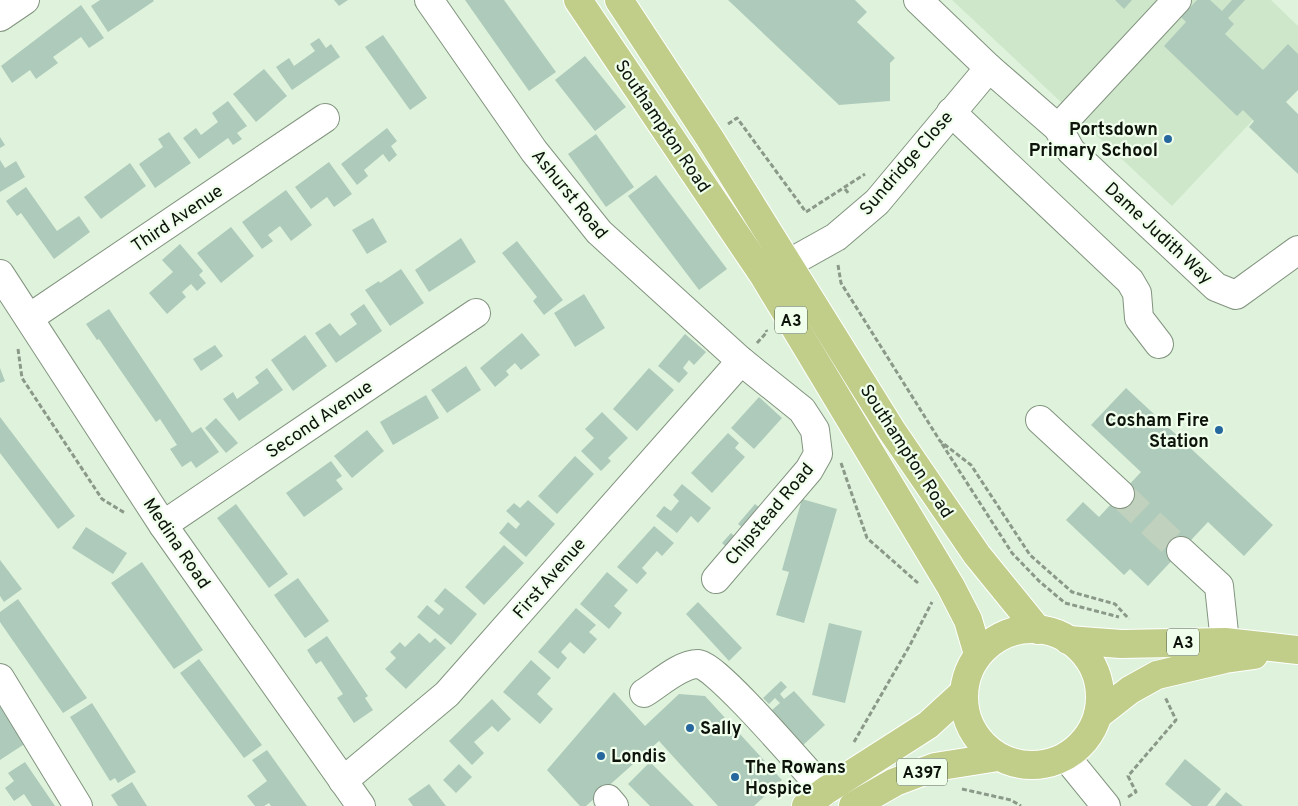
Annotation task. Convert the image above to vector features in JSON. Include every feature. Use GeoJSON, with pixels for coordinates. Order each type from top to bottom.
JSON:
{"type":"FeatureCollection","features":[{"type":"Feature","properties":{"kind":"main road","name":"Southampton Road"},"geometry":{"type":"LineString","coordinates":[[578,0],[764,276],[951,587],[968,620],[978,654]]}},
{"type":"Feature","properties":{"kind":"main road","name":"Southampton Road"},"geometry":{"type":"LineString","coordinates":[[619,0],[709,137],[892,431],[977,555],[1038,630]]}},
{"type":"Feature","properties":{"kind":"main road","name":"A3"},"geometry":{"type":"LineString","coordinates":[[1098,716],[1100,698],[1095,673],[1081,651],[1068,640],[1054,633],[1038,630],[1016,631],[995,640],[978,654],[968,672],[963,692],[965,711],[971,730],[982,745],[998,757],[1020,765],[1044,765],[1066,757],[1085,739],[1098,716],[1130,690],[1157,674],[1225,659],[1298,650]]}},
{"type":"Feature","properties":{"kind":"main road","name":"A3"},"geometry":{"type":"LineString","coordinates":[[1068,640],[1122,644],[1224,642],[1298,650]]}},
{"type":"Feature","properties":{"kind":"main road","name":"A397"},"geometry":{"type":"LineString","coordinates":[[816,798],[928,725],[963,692]]}},
{"type":"Feature","properties":{"kind":"main road","name":"A397"},"geometry":{"type":"LineString","coordinates":[[853,806],[895,782],[935,767],[998,757]]}},
{"type":"Feature","properties":{"kind":"street"},"geometry":{"type":"LineString","coordinates":[[0,17],[25,0]]}},
{"type":"Feature","properties":{"kind":"street","name":"Ashurst Road"},"geometry":{"type":"LineString","coordinates":[[429,0],[534,151],[599,232],[741,361]]}},
{"type":"Feature","properties":{"kind":"street"},"geometry":{"type":"LineString","coordinates":[[918,0],[989,68],[1058,128],[1177,0]]}},
{"type":"Feature","properties":{"kind":"street","name":"Sundridge Close"},"geometry":{"type":"LineString","coordinates":[[788,264],[836,237],[877,202],[989,68]]}},
{"type":"Feature","properties":{"kind":"street"},"geometry":{"type":"LineString","coordinates":[[951,112],[1130,281],[1137,293],[1138,318],[1159,344]]}},
{"type":"Feature","properties":{"kind":"street","name":"Third Avenue"},"geometry":{"type":"LineString","coordinates":[[29,318],[325,118]]}},
{"type":"Feature","properties":{"kind":"street","name":"Dame Judith Way"},"geometry":{"type":"LineString","coordinates":[[1058,128],[1071,151],[1216,287],[1236,295],[1298,250]]}},
{"type":"Feature","properties":{"kind":"street"},"geometry":{"type":"LineString","coordinates":[[764,276],[788,264]]}},
{"type":"Feature","properties":{"kind":"street","name":"Medina Road"},"geometry":{"type":"LineString","coordinates":[[0,274],[163,525],[360,806]]}},
{"type":"Feature","properties":{"kind":"street","name":"Second Avenue"},"geometry":{"type":"LineString","coordinates":[[163,525],[476,313]]}},
{"type":"Feature","properties":{"kind":"street","name":"Chipstead Road"},"geometry":{"type":"LineString","coordinates":[[716,578],[802,478],[818,454],[816,430],[802,410],[741,361]]}},
{"type":"Feature","properties":{"kind":"street","name":"First Avenue"},"geometry":{"type":"LineString","coordinates":[[343,781],[447,694],[741,361]]}},
{"type":"Feature","properties":{"kind":"street"},"geometry":{"type":"LineString","coordinates":[[1040,420],[1120,494]]}},
{"type":"Feature","properties":{"kind":"street"},"geometry":{"type":"LineString","coordinates":[[1182,550],[1219,586],[1224,642]]}},
{"type":"Feature","properties":{"kind":"street"},"geometry":{"type":"LineString","coordinates":[[644,693],[687,666],[700,664],[710,669],[738,696],[816,798]]}},
{"type":"Feature","properties":{"kind":"street"},"geometry":{"type":"LineString","coordinates":[[0,678],[78,806]]}},
{"type":"Feature","properties":{"kind":"street"},"geometry":{"type":"LineString","coordinates":[[1066,757],[1114,804]]}},
{"type":"Feature","properties":{"kind":"path"},"geometry":{"type":"LineString","coordinates":[[709,137],[737,118],[806,212],[861,178],[868,171]]}},
{"type":"Feature","properties":{"kind":"path"},"geometry":{"type":"LineString","coordinates":[[836,237],[844,248],[837,267],[841,283],[1012,553],[1039,581],[1065,603],[1129,620],[1153,622],[1152,642]]}},
{"type":"Feature","properties":{"kind":"path"},"geometry":{"type":"LineString","coordinates":[[767,332],[772,338]]}},
{"type":"Feature","properties":{"kind":"path"},"geometry":{"type":"LineString","coordinates":[[940,441],[971,465],[1030,555],[1072,592],[1116,604],[1129,620]]}},
{"type":"Feature","properties":{"kind":"path"},"geometry":{"type":"LineString","coordinates":[[837,455],[867,538],[920,584]]}},
{"type":"Feature","properties":{"kind":"path"},"geometry":{"type":"LineString","coordinates":[[854,742],[910,645],[934,597]]}},
{"type":"Feature","properties":{"kind":"path"},"geometry":{"type":"LineString","coordinates":[[1114,804],[1136,792],[1128,776],[1176,720],[1157,674]]}},
{"type":"Feature","properties":{"kind":"path"},"geometry":{"type":"LineString","coordinates":[[956,789],[1011,800],[1021,806]]}},
{"type":"Feature","properties":{"kind":"shaded area","name":"Portsdown Primary School"},"geometry":{"type":"Polygon","coordinates":[[[952,0],[1271,0],[1298,26],[1298,72],[1172,206],[952,0]]]}},
{"type":"Feature","properties":{"kind":"building"},"geometry":{"type":"Polygon","coordinates":[[[100,0],[154,1],[108,32],[91,6],[100,0]]]}},
{"type":"Feature","properties":{"kind":"building"},"geometry":{"type":"Polygon","coordinates":[[[334,0],[348,0],[339,6],[334,0]]]}},
{"type":"Feature","properties":{"kind":"building"},"geometry":{"type":"Polygon","coordinates":[[[465,0],[504,0],[556,72],[529,91],[465,0]]]}},
{"type":"Feature","properties":{"kind":"building"},"geometry":{"type":"Polygon","coordinates":[[[728,0],[855,0],[867,12],[857,22],[895,58],[890,63],[890,101],[839,105],[728,0]]]}},
{"type":"Feature","properties":{"kind":"building"},"geometry":{"type":"Polygon","coordinates":[[[1115,0],[1132,0],[1124,9],[1115,0]]]}},
{"type":"Feature","properties":{"kind":"building"},"geometry":{"type":"Polygon","coordinates":[[[1197,0],[1210,0],[1222,11],[1232,0],[1245,0],[1228,18],[1234,24],[1225,34],[1263,70],[1288,44],[1298,54],[1298,90],[1286,102],[1298,114],[1298,174],[1249,127],[1254,121],[1243,110],[1237,116],[1164,46],[1186,22],[1181,17],[1197,0]]]}},
{"type":"Feature","properties":{"kind":"building"},"geometry":{"type":"Polygon","coordinates":[[[81,5],[104,38],[89,48],[81,37],[53,57],[58,63],[36,79],[30,70],[12,83],[1,66],[81,5]]]}},
{"type":"Feature","properties":{"kind":"building"},"geometry":{"type":"Polygon","coordinates":[[[383,35],[427,98],[410,110],[365,47],[383,35]]]}},
{"type":"Feature","properties":{"kind":"building"},"geometry":{"type":"Polygon","coordinates":[[[319,38],[326,48],[331,44],[340,57],[292,90],[276,67],[289,58],[294,66],[315,51],[310,44],[319,38]]]}},
{"type":"Feature","properties":{"kind":"building"},"geometry":{"type":"Polygon","coordinates":[[[585,56],[626,107],[595,131],[555,80],[585,56]]]}},
{"type":"Feature","properties":{"kind":"building"},"geometry":{"type":"Polygon","coordinates":[[[264,69],[287,96],[256,122],[233,94],[264,69]]]}},
{"type":"Feature","properties":{"kind":"building"},"geometry":{"type":"Polygon","coordinates":[[[228,101],[247,126],[237,133],[242,139],[233,145],[228,138],[199,159],[183,138],[196,128],[201,135],[218,122],[212,113],[228,101]]]}},
{"type":"Feature","properties":{"kind":"building"},"geometry":{"type":"Polygon","coordinates":[[[387,128],[397,141],[391,146],[397,155],[389,162],[383,154],[364,170],[368,176],[357,185],[341,164],[387,128]]]}},
{"type":"Feature","properties":{"kind":"building"},"geometry":{"type":"Polygon","coordinates":[[[169,132],[191,163],[155,188],[139,164],[163,147],[158,139],[169,132]]]}},
{"type":"Feature","properties":{"kind":"building"},"geometry":{"type":"Polygon","coordinates":[[[596,134],[634,187],[606,207],[568,154],[596,134]]]}},
{"type":"Feature","properties":{"kind":"building"},"geometry":{"type":"Polygon","coordinates":[[[0,137],[5,145],[0,148],[0,137]]]}},
{"type":"Feature","properties":{"kind":"building"},"geometry":{"type":"Polygon","coordinates":[[[0,160],[5,168],[16,161],[25,177],[0,192],[0,160]]]}},
{"type":"Feature","properties":{"kind":"building"},"geometry":{"type":"Polygon","coordinates":[[[329,162],[352,194],[334,207],[327,197],[311,209],[295,187],[329,162]]]}},
{"type":"Feature","properties":{"kind":"building"},"geometry":{"type":"Polygon","coordinates":[[[130,163],[146,186],[101,219],[84,197],[130,163]]]}},
{"type":"Feature","properties":{"kind":"building"},"geometry":{"type":"Polygon","coordinates":[[[656,175],[727,269],[699,290],[628,196],[656,175]]]}},
{"type":"Feature","properties":{"kind":"building"},"geometry":{"type":"Polygon","coordinates":[[[26,187],[57,231],[79,216],[90,232],[54,259],[21,213],[17,216],[6,201],[26,187]]]}},
{"type":"Feature","properties":{"kind":"building"},"geometry":{"type":"Polygon","coordinates":[[[286,190],[312,225],[291,241],[280,226],[268,235],[273,241],[262,249],[242,222],[286,190]]]}},
{"type":"Feature","properties":{"kind":"building"},"geometry":{"type":"Polygon","coordinates":[[[373,218],[387,242],[367,254],[352,230],[373,218]]]}},
{"type":"Feature","properties":{"kind":"building"},"geometry":{"type":"Polygon","coordinates":[[[231,227],[254,256],[221,283],[197,253],[231,227]]]}},
{"type":"Feature","properties":{"kind":"building"},"geometry":{"type":"Polygon","coordinates":[[[461,238],[476,262],[429,292],[415,270],[461,238]]]}},
{"type":"Feature","properties":{"kind":"building"},"geometry":{"type":"Polygon","coordinates":[[[517,241],[563,300],[544,315],[533,301],[537,297],[502,253],[517,241]]]}},
{"type":"Feature","properties":{"kind":"building"},"geometry":{"type":"Polygon","coordinates":[[[180,244],[203,271],[199,275],[206,283],[197,291],[191,284],[182,292],[186,297],[167,314],[149,293],[173,272],[162,260],[180,244]]]}},
{"type":"Feature","properties":{"kind":"building"},"geometry":{"type":"Polygon","coordinates":[[[401,269],[424,303],[390,326],[365,290],[379,281],[380,283],[401,269]]]}},
{"type":"Feature","properties":{"kind":"building"},"geometry":{"type":"Polygon","coordinates":[[[584,294],[605,328],[575,347],[554,313],[584,294]]]}},
{"type":"Feature","properties":{"kind":"building"},"geometry":{"type":"Polygon","coordinates":[[[364,304],[382,331],[336,363],[315,333],[330,323],[340,336],[357,324],[350,314],[364,304]]]}},
{"type":"Feature","properties":{"kind":"building"},"geometry":{"type":"Polygon","coordinates":[[[109,309],[192,433],[201,427],[219,452],[196,468],[191,461],[182,467],[170,449],[177,445],[160,419],[156,422],[99,339],[97,340],[86,324],[109,309]]]}},
{"type":"Feature","properties":{"kind":"building"},"geometry":{"type":"Polygon","coordinates":[[[522,333],[540,355],[521,370],[515,363],[506,371],[509,375],[495,387],[480,368],[522,333]]]}},
{"type":"Feature","properties":{"kind":"building"},"geometry":{"type":"Polygon","coordinates":[[[685,334],[706,352],[694,365],[689,360],[683,368],[688,373],[679,383],[658,366],[685,334]]]}},
{"type":"Feature","properties":{"kind":"building"},"geometry":{"type":"Polygon","coordinates":[[[305,335],[327,366],[293,391],[271,360],[305,335]]]}},
{"type":"Feature","properties":{"kind":"building"},"geometry":{"type":"Polygon","coordinates":[[[215,345],[223,356],[201,371],[193,359],[215,345]]]}},
{"type":"Feature","properties":{"kind":"building"},"geometry":{"type":"Polygon","coordinates":[[[466,366],[481,390],[447,413],[431,390],[466,366]]]}},
{"type":"Feature","properties":{"kind":"building"},"geometry":{"type":"Polygon","coordinates":[[[0,368],[5,381],[0,383],[0,368]]]}},
{"type":"Feature","properties":{"kind":"building"},"geometry":{"type":"Polygon","coordinates":[[[267,368],[283,390],[239,421],[223,399],[233,392],[237,399],[259,383],[255,377],[267,368]]]}},
{"type":"Feature","properties":{"kind":"building"},"geometry":{"type":"Polygon","coordinates":[[[649,368],[674,390],[637,431],[613,409],[649,368]]]}},
{"type":"Feature","properties":{"kind":"building"},"geometry":{"type":"Polygon","coordinates":[[[1126,388],[1273,525],[1244,556],[1208,522],[1148,586],[1130,569],[1124,575],[1066,520],[1083,502],[1099,517],[1141,472],[1091,425],[1126,388]]]}},
{"type":"Feature","properties":{"kind":"building"},"geometry":{"type":"Polygon","coordinates":[[[426,395],[439,418],[393,445],[380,422],[426,395]]]}},
{"type":"Feature","properties":{"kind":"building"},"geometry":{"type":"Polygon","coordinates":[[[759,397],[782,418],[754,449],[731,428],[759,397]]]}},
{"type":"Feature","properties":{"kind":"building"},"geometry":{"type":"Polygon","coordinates":[[[602,412],[628,438],[608,458],[611,461],[601,471],[581,451],[594,438],[585,429],[602,412]]]}},
{"type":"Feature","properties":{"kind":"building"},"geometry":{"type":"Polygon","coordinates":[[[0,417],[75,516],[58,529],[0,453],[0,417]]]}},
{"type":"Feature","properties":{"kind":"building"},"geometry":{"type":"Polygon","coordinates":[[[216,418],[238,443],[226,453],[205,428],[216,418]]]}},
{"type":"Feature","properties":{"kind":"building"},"geometry":{"type":"Polygon","coordinates":[[[367,430],[384,451],[352,478],[334,456],[367,430]]]}},
{"type":"Feature","properties":{"kind":"building"},"geometry":{"type":"Polygon","coordinates":[[[728,433],[739,443],[735,448],[745,457],[712,493],[691,473],[728,433]]]}},
{"type":"Feature","properties":{"kind":"building"},"geometry":{"type":"Polygon","coordinates":[[[575,456],[594,474],[557,514],[538,496],[575,456]]]}},
{"type":"Feature","properties":{"kind":"building"},"geometry":{"type":"Polygon","coordinates":[[[331,461],[342,476],[336,480],[343,489],[304,517],[286,493],[331,461]]]}},
{"type":"Feature","properties":{"kind":"building"},"geometry":{"type":"Polygon","coordinates":[[[682,484],[711,508],[698,523],[691,516],[677,533],[656,516],[664,506],[671,511],[679,501],[673,495],[682,484]]]}},
{"type":"Feature","properties":{"kind":"building"},"geometry":{"type":"Polygon","coordinates":[[[802,499],[837,509],[804,623],[776,615],[789,572],[782,570],[802,499]]]}},
{"type":"Feature","properties":{"kind":"building"},"geometry":{"type":"Polygon","coordinates":[[[528,500],[555,524],[526,557],[499,533],[508,522],[516,529],[520,524],[506,511],[514,503],[520,508],[528,500]]]}},
{"type":"Feature","properties":{"kind":"building"},"geometry":{"type":"Polygon","coordinates":[[[236,504],[288,574],[269,588],[217,518],[236,504]]]}},
{"type":"Feature","properties":{"kind":"building"},"geometry":{"type":"Polygon","coordinates":[[[755,504],[766,513],[749,533],[738,524],[755,504]]]}},
{"type":"Feature","properties":{"kind":"building"},"geometry":{"type":"Polygon","coordinates":[[[654,526],[674,543],[662,556],[657,551],[642,568],[647,573],[637,584],[617,567],[654,526]]]}},
{"type":"Feature","properties":{"kind":"building"},"geometry":{"type":"Polygon","coordinates":[[[86,527],[127,553],[113,574],[72,548],[86,527]]]}},
{"type":"Feature","properties":{"kind":"building"},"geometry":{"type":"Polygon","coordinates":[[[731,533],[743,544],[734,554],[722,543],[731,533]]]}},
{"type":"Feature","properties":{"kind":"building"},"geometry":{"type":"Polygon","coordinates":[[[504,545],[524,563],[484,605],[465,587],[504,545]]]}},
{"type":"Feature","properties":{"kind":"building"},"geometry":{"type":"Polygon","coordinates":[[[0,560],[22,589],[4,602],[0,596],[0,560]]]}},
{"type":"Feature","properties":{"kind":"building"},"geometry":{"type":"Polygon","coordinates":[[[142,562],[203,650],[174,669],[111,583],[142,562]]]}},
{"type":"Feature","properties":{"kind":"building"},"geometry":{"type":"Polygon","coordinates":[[[607,572],[628,590],[614,606],[622,613],[609,629],[580,604],[607,572]]]}},
{"type":"Feature","properties":{"kind":"building"},"geometry":{"type":"Polygon","coordinates":[[[298,578],[329,621],[305,638],[274,595],[298,578]]]}},
{"type":"Feature","properties":{"kind":"building"},"geometry":{"type":"Polygon","coordinates":[[[445,588],[477,614],[451,645],[417,617],[427,605],[439,615],[444,609],[434,601],[445,588]]]}},
{"type":"Feature","properties":{"kind":"building"},"geometry":{"type":"Polygon","coordinates":[[[18,599],[87,698],[63,713],[0,622],[0,612],[18,599]]]}},
{"type":"Feature","properties":{"kind":"building"},"geometry":{"type":"Polygon","coordinates":[[[698,602],[742,648],[729,661],[686,614],[698,602]]]}},
{"type":"Feature","properties":{"kind":"building"},"geometry":{"type":"Polygon","coordinates":[[[576,608],[596,625],[589,632],[597,639],[584,654],[570,642],[561,652],[567,658],[558,669],[538,652],[576,608]]]}},
{"type":"Feature","properties":{"kind":"building"},"geometry":{"type":"Polygon","coordinates":[[[829,623],[862,631],[845,703],[812,695],[829,623]]]}},
{"type":"Feature","properties":{"kind":"building"},"geometry":{"type":"Polygon","coordinates":[[[419,633],[430,643],[435,638],[446,648],[406,689],[385,669],[396,658],[390,652],[400,642],[405,647],[419,633]]]}},
{"type":"Feature","properties":{"kind":"building"},"geometry":{"type":"Polygon","coordinates":[[[327,636],[368,696],[365,698],[373,710],[354,723],[337,698],[343,694],[321,661],[316,664],[307,650],[327,636]]]}},
{"type":"Feature","properties":{"kind":"building"},"geometry":{"type":"Polygon","coordinates":[[[199,659],[262,745],[244,758],[180,673],[199,659]]]}},
{"type":"Feature","properties":{"kind":"building"},"geometry":{"type":"Polygon","coordinates":[[[531,660],[551,678],[537,694],[553,709],[540,724],[503,692],[531,660]]]}},
{"type":"Feature","properties":{"kind":"building"},"geometry":{"type":"Polygon","coordinates":[[[781,681],[787,687],[780,694],[784,699],[794,691],[825,725],[802,746],[772,710],[780,703],[775,698],[769,704],[763,698],[781,681]]]}},
{"type":"Feature","properties":{"kind":"building"},"geometry":{"type":"Polygon","coordinates":[[[614,692],[645,726],[679,694],[705,696],[782,780],[754,806],[718,806],[659,741],[586,806],[580,806],[547,770],[614,692]]]}},
{"type":"Feature","properties":{"kind":"building"},"geometry":{"type":"Polygon","coordinates":[[[492,699],[511,719],[498,732],[492,726],[474,742],[484,753],[472,765],[449,741],[492,699]]]}},
{"type":"Feature","properties":{"kind":"building"},"geometry":{"type":"Polygon","coordinates":[[[92,703],[136,772],[118,783],[115,778],[110,781],[70,717],[92,703]]]}},
{"type":"Feature","properties":{"kind":"building"},"geometry":{"type":"Polygon","coordinates":[[[0,706],[26,743],[0,760],[0,706]]]}},
{"type":"Feature","properties":{"kind":"building"},"geometry":{"type":"Polygon","coordinates":[[[267,750],[307,806],[271,806],[269,803],[264,806],[255,806],[247,796],[267,781],[252,760],[267,750]]]}},
{"type":"Feature","properties":{"kind":"building"},"geometry":{"type":"Polygon","coordinates":[[[1185,759],[1221,789],[1207,806],[1192,806],[1165,784],[1185,759]]]}},
{"type":"Feature","properties":{"kind":"building"},"geometry":{"type":"Polygon","coordinates":[[[25,762],[55,806],[32,806],[24,794],[14,801],[5,788],[14,781],[8,773],[25,762]]]}},
{"type":"Feature","properties":{"kind":"building"},"geometry":{"type":"Polygon","coordinates":[[[650,762],[694,806],[650,806],[628,784],[650,762]]]}},
{"type":"Feature","properties":{"kind":"building"},"geometry":{"type":"Polygon","coordinates":[[[459,764],[472,777],[456,793],[443,780],[459,764]]]}},
{"type":"Feature","properties":{"kind":"building"},"geometry":{"type":"Polygon","coordinates":[[[132,782],[147,806],[118,806],[111,795],[132,782]]]}},
{"type":"Feature","properties":{"kind":"building"},"geometry":{"type":"Polygon","coordinates":[[[429,784],[446,806],[413,806],[408,799],[429,784]]]}},
{"type":"Feature","properties":{"kind":"building"},"geometry":{"type":"Polygon","coordinates":[[[1226,792],[1243,806],[1215,806],[1226,792]]]}},
{"type":"Feature","properties":{"kind":"tunnel"},"geometry":{"type":"LineString","coordinates":[[1120,494],[1181,551]]}},
{"type":"Feature","properties":{"kind":"place","name":"Portsdown Primary School"},"geometry":{"type":"Point","coordinates":[1168,139]}},
{"type":"Feature","properties":{"kind":"place","name":"Cosham Fire Station"},"geometry":{"type":"Point","coordinates":[1219,430]}},
{"type":"Feature","properties":{"kind":"place","name":"Sally"},"geometry":{"type":"Point","coordinates":[690,728]}},
{"type":"Feature","properties":{"kind":"place","name":"Londis"},"geometry":{"type":"Point","coordinates":[601,756]}},
{"type":"Feature","properties":{"kind":"place","name":"The Rowans Hospice"},"geometry":{"type":"Point","coordinates":[735,777]}}]}
